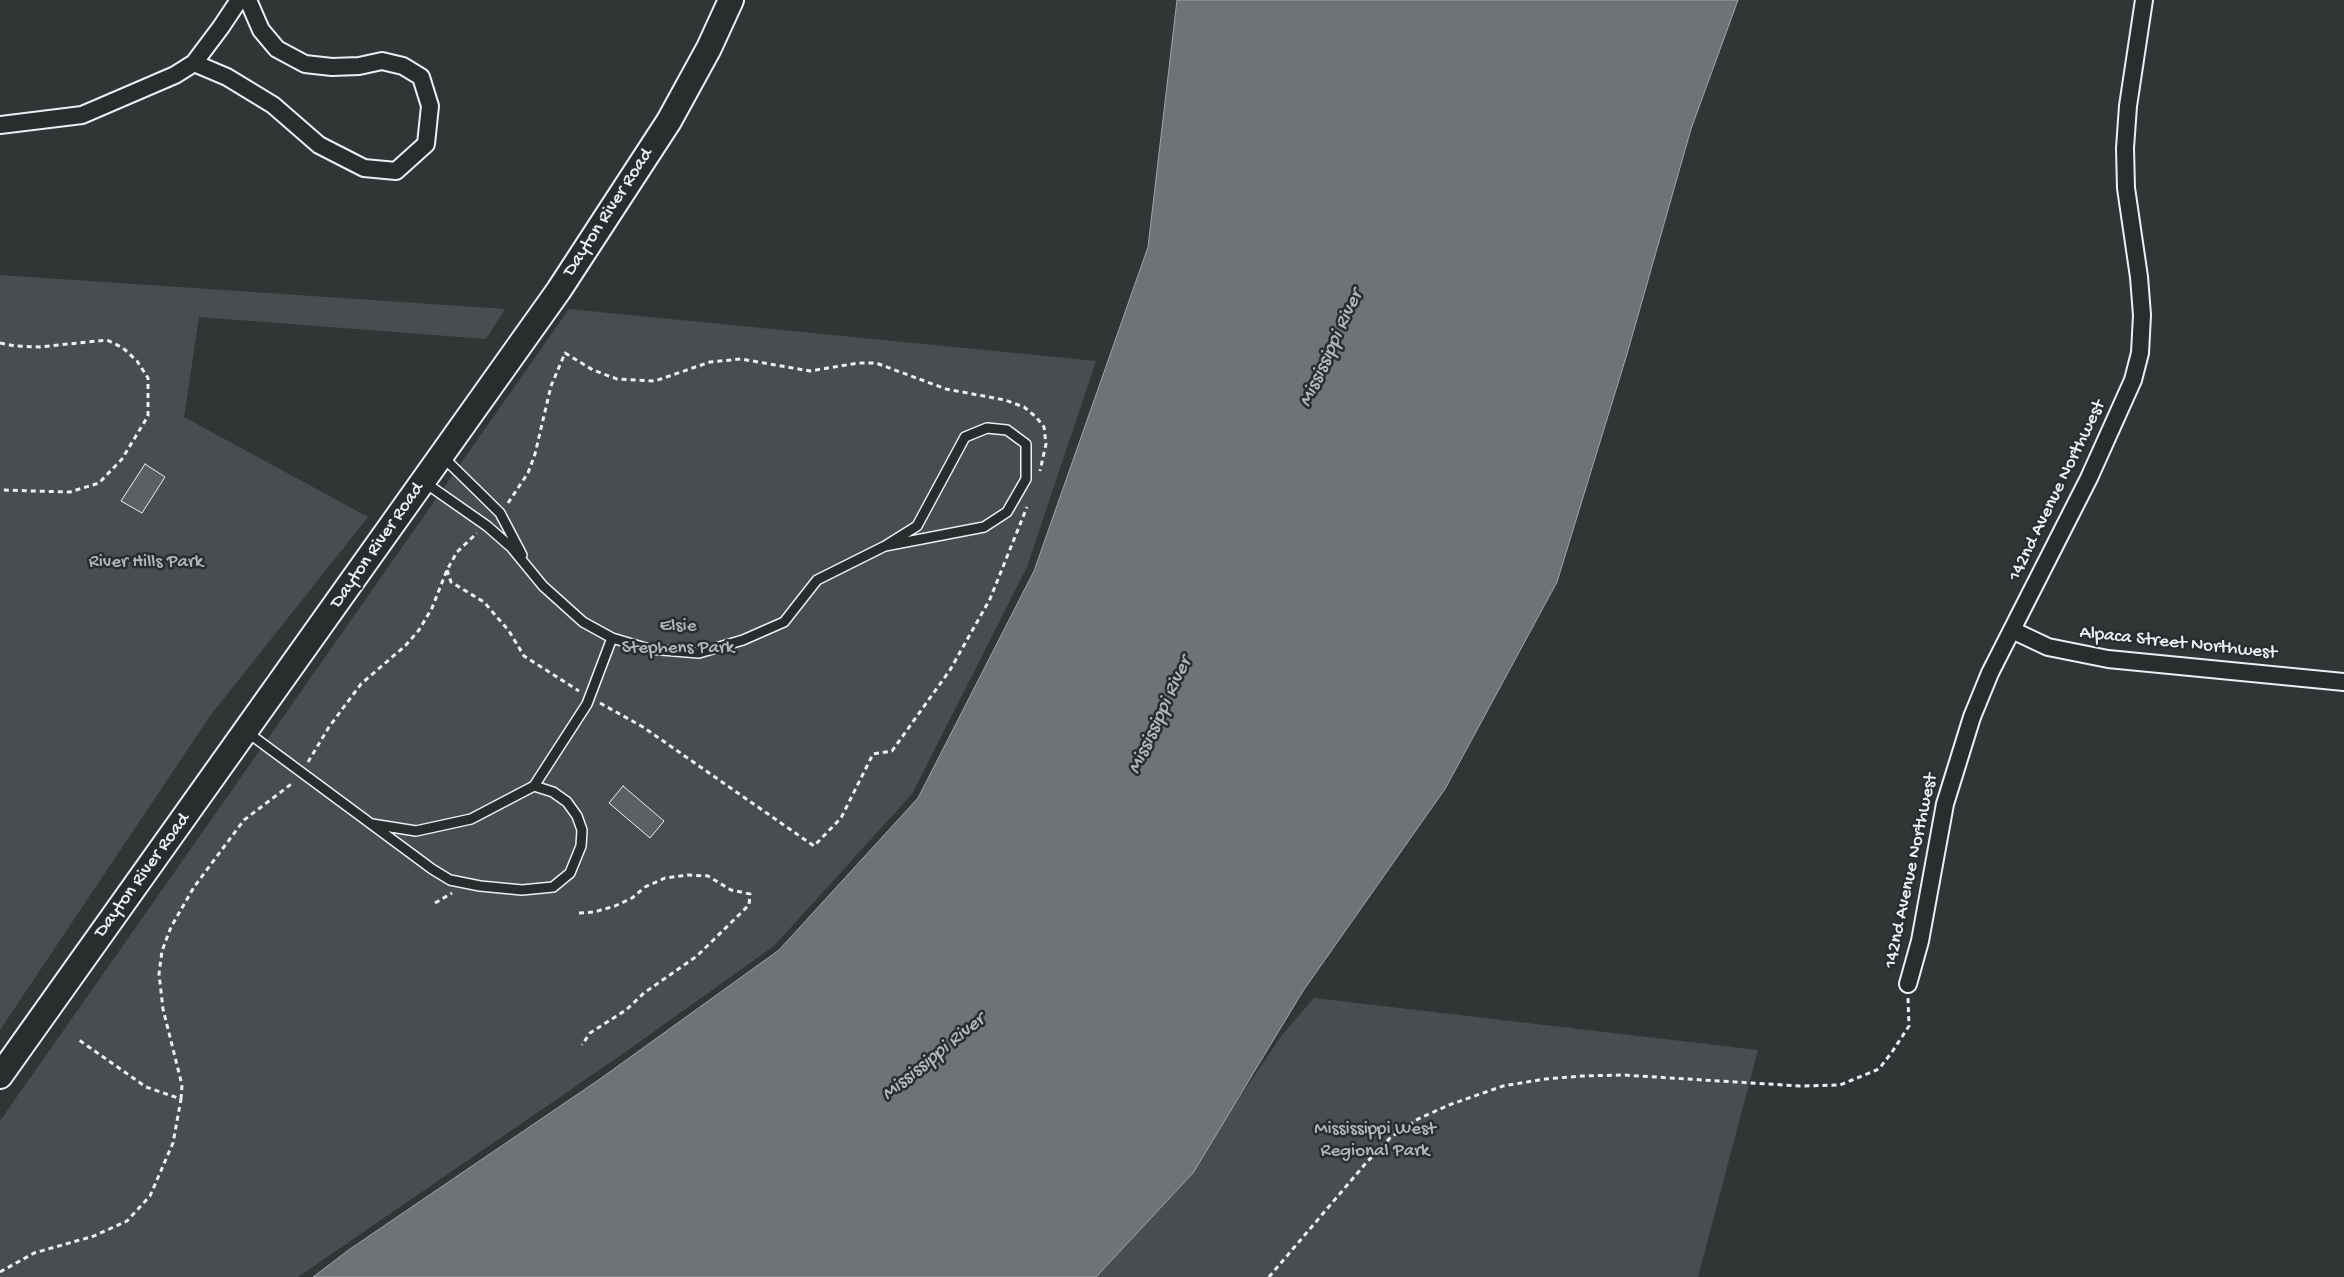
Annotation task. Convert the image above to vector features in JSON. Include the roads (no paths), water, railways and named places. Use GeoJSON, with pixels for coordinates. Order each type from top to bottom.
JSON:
{"type":"FeatureCollection","features":[{"type":"Feature","properties":{"kind":"main road","name":"Dayton River Road"},"geometry":{"type":"LineString","coordinates":[[0,1076],[559,290],[664,129],[709,48],[731,0]]}},
{"type":"Feature","properties":{"kind":"street"},"geometry":{"type":"LineString","coordinates":[[0,125],[82,115],[175,75],[194,63],[222,27],[239,0]]}},
{"type":"Feature","properties":{"kind":"street"},"geometry":{"type":"LineString","coordinates":[[194,63],[226,78],[273,105],[319,145],[364,168],[396,171],[426,144],[430,106],[421,77],[403,66],[382,62],[359,66],[332,67],[305,64],[277,49],[261,30],[248,0]]}},
{"type":"Feature","properties":{"kind":"street","name":"142nd Avenue Northwest"},"geometry":{"type":"LineString","coordinates":[[1908,984],[1920,941],[1937,844],[1956,763],[1972,717],[2012,630],[2089,478],[2133,380],[2140,353],[2142,315],[2139,277],[2126,188],[2125,148],[2128,106],[2144,0]]}},
{"type":"Feature","properties":{"kind":"street","name":"Alpaca Street Northwest"},"geometry":{"type":"LineString","coordinates":[[2012,630],[2048,647],[2108,659],[2344,682]]}},
{"type":"Feature","properties":{"kind":"lane"},"geometry":{"type":"LineString","coordinates":[[424,482],[487,526],[511,547],[543,586],[583,622],[612,638],[649,649],[699,653],[743,640],[784,622],[817,580],[885,546],[917,526],[965,437],[987,428],[1007,430],[1026,444],[1026,479],[1007,512],[984,527],[885,546]]}},
{"type":"Feature","properties":{"kind":"lane"},"geometry":{"type":"LineString","coordinates":[[442,456],[500,513],[530,571]]}},
{"type":"Feature","properties":{"kind":"lane"},"geometry":{"type":"LineString","coordinates":[[372,824],[416,831],[471,819],[534,786],[590,697],[612,638]]}},
{"type":"Feature","properties":{"kind":"lane"},"geometry":{"type":"LineString","coordinates":[[246,732],[450,880],[480,886],[522,890],[553,887],[570,873],[581,846],[582,830],[577,816],[567,802],[553,792],[534,786]]}},
{"type":"Feature","properties":{"kind":"water","name":"Mississippi River"},"geometry":{"type":"Polygon","coordinates":[[[1177,0],[1738,0],[1691,129],[1627,354],[1557,582],[1445,789],[1303,991],[1193,1173],[1096,1277],[313,1277],[350,1249],[600,1079],[779,950],[918,798],[1034,571],[1148,247],[1177,0]]]}},
{"type":"Feature","properties":{"kind":"park label","name":"River Hills Park"},"geometry":{"type":"Point","coordinates":[146,563]}},
{"type":"Feature","properties":{"kind":"park label","name":"Elsie Stephens Park"},"geometry":{"type":"Point","coordinates":[678,638]}},
{"type":"Feature","properties":{"kind":"park label","name":"Mississippi West Regional Park"},"geometry":{"type":"Point","coordinates":[1375,1141]}}]}
